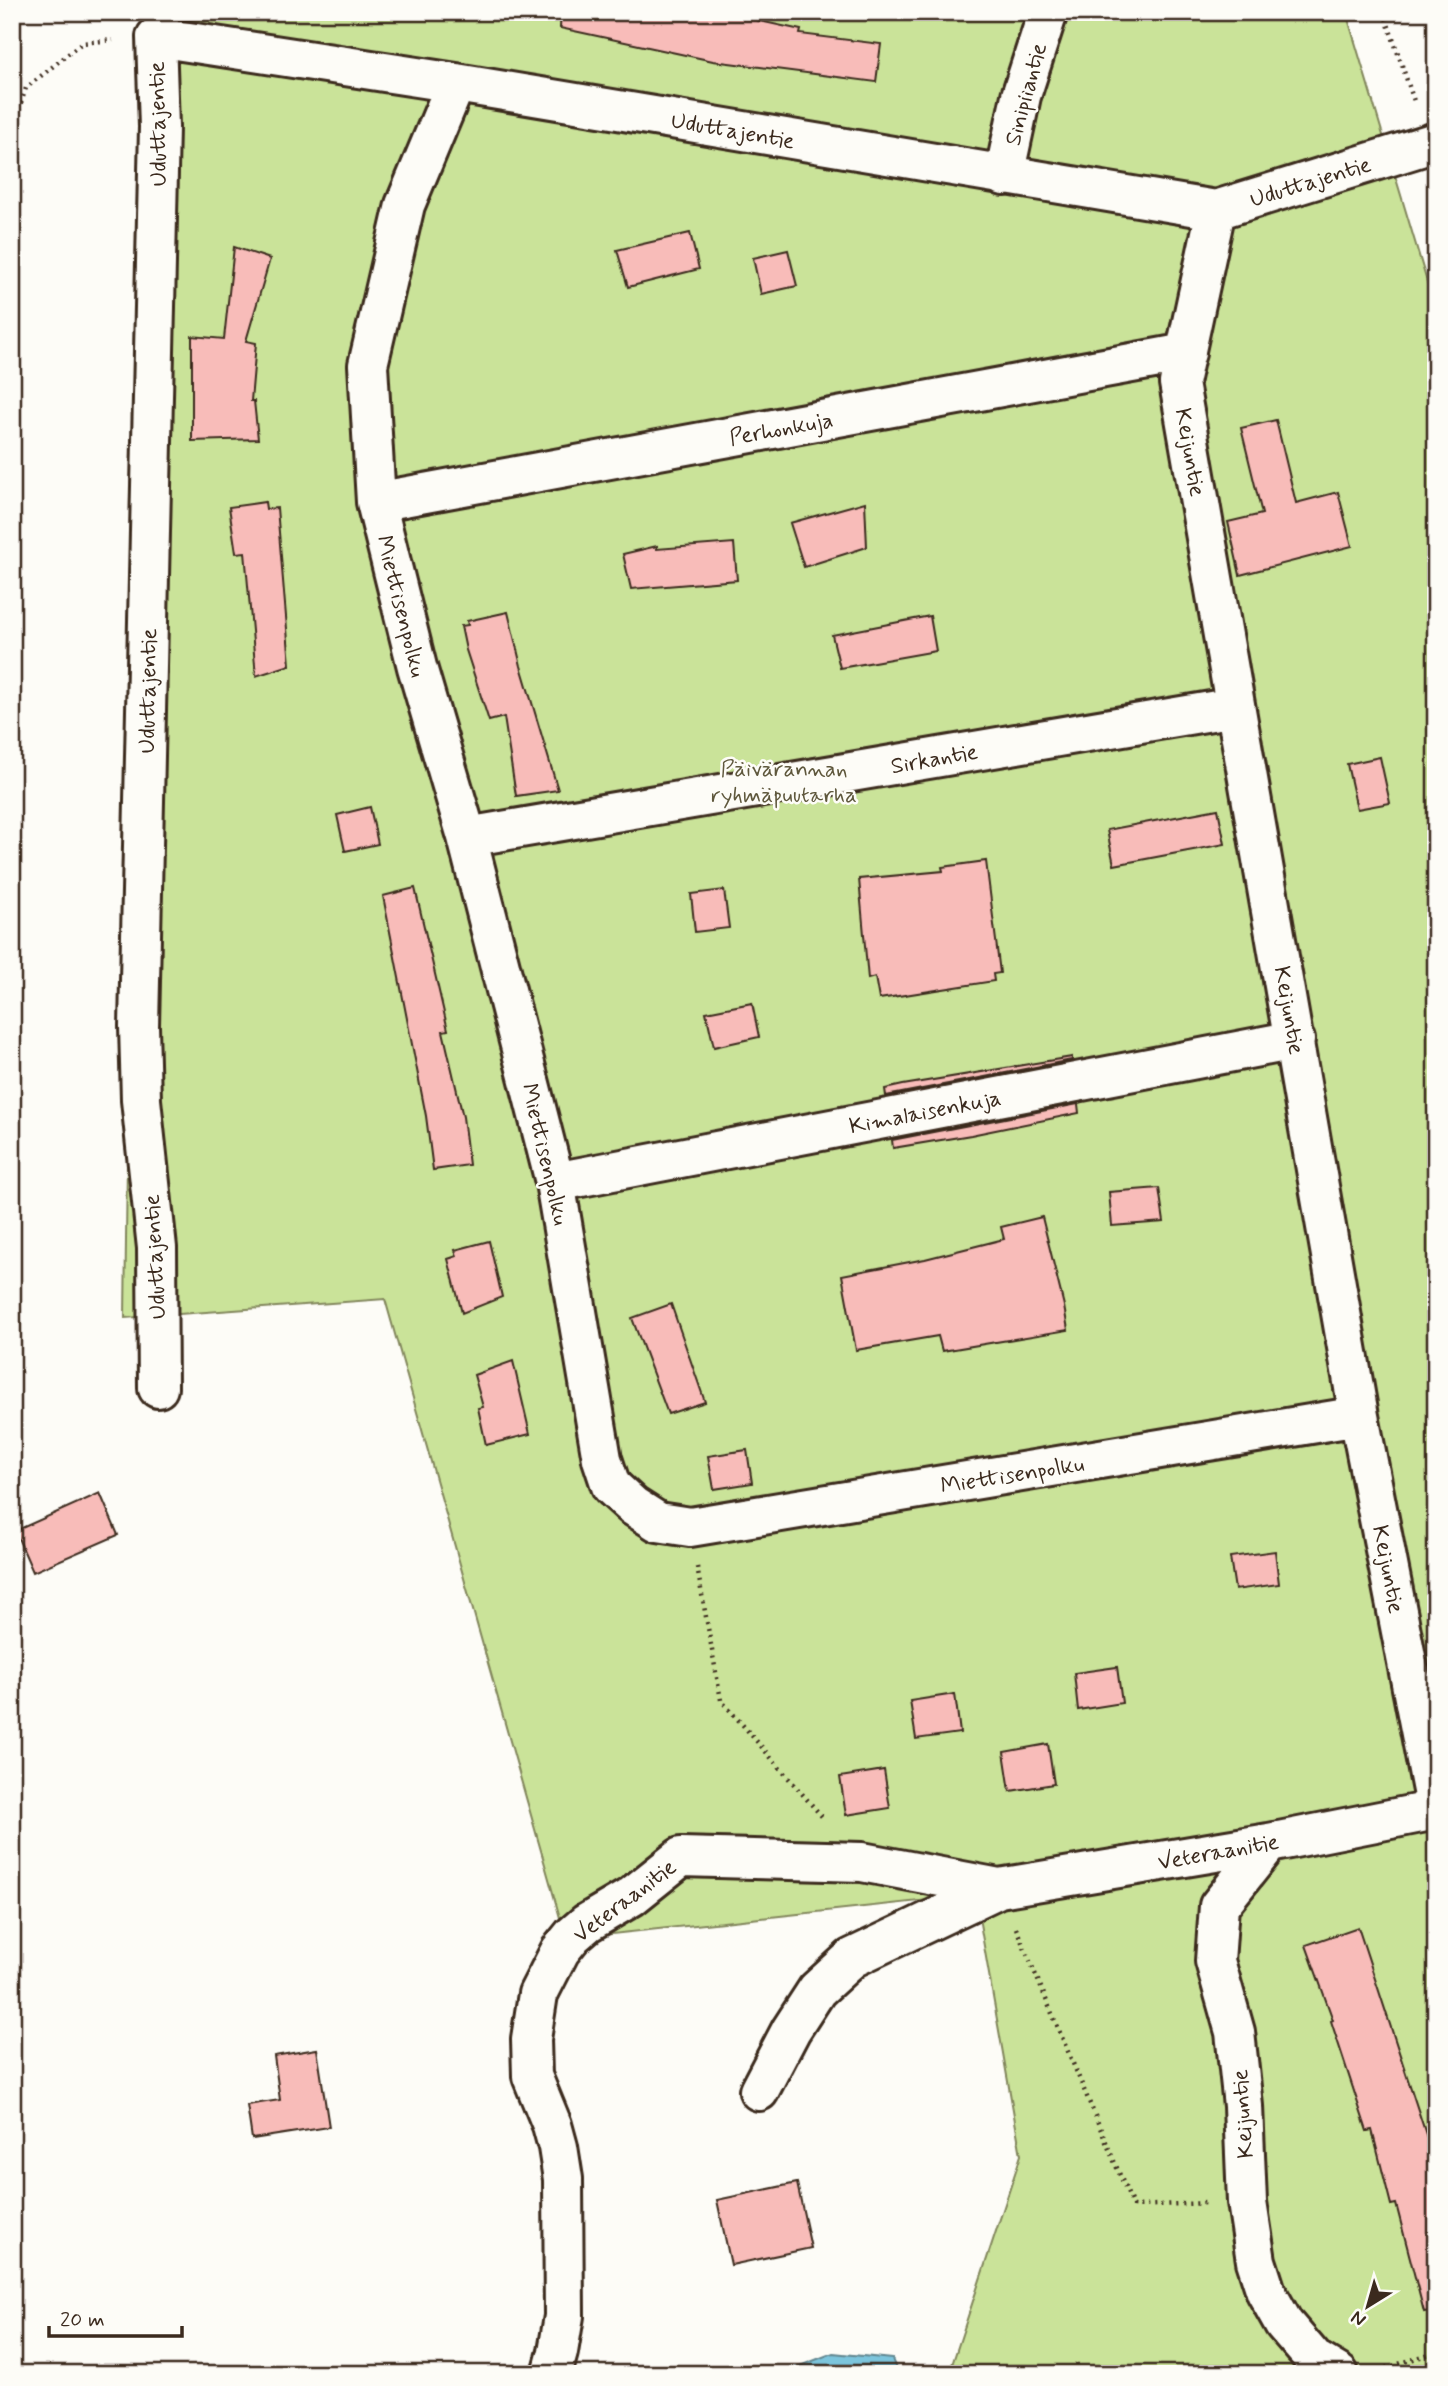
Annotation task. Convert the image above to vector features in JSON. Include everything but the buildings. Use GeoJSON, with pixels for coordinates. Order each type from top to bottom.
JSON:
{"type":"FeatureCollection","features":[{"type":"Feature","properties":{"kind":"street","name":"Sinipiiantie"},"geometry":{"type":"LineString","coordinates":[[1004,176],[1021,96],[1048,12]]}},
{"type":"Feature","properties":{"kind":"street","name":"Uduttajentie"},"geometry":{"type":"LineString","coordinates":[[158,1388],[157,1248],[141,1100],[139,1026],[159,127],[156,37],[456,83],[1216,210],[1433,144]]}},
{"type":"Feature","properties":{"kind":"street","name":"Miettisenpolku"},"geometry":{"type":"LineString","coordinates":[[456,83],[405,205],[369,365],[376,502],[417,667],[467,837],[555,1182],[602,1458],[611,1486],[633,1506],[658,1522],[690,1527],[1359,1416]]}},
{"type":"Feature","properties":{"kind":"street","name":"Keijuntie"},"geometry":{"type":"LineString","coordinates":[[1216,210],[1179,383],[1359,1416],[1436,1810]]}},
{"type":"Feature","properties":{"kind":"street","name":"Perhonkuja"},"geometry":{"type":"LineString","coordinates":[[376,502],[1186,354]]}},
{"type":"Feature","properties":{"kind":"street","name":"Sirkantie"},"geometry":{"type":"LineString","coordinates":[[467,837],[1236,707]]}},
{"type":"Feature","properties":{"kind":"street","name":"Kimalaisenkuja"},"geometry":{"type":"LineString","coordinates":[[555,1182],[1295,1040]]}},
{"type":"Feature","properties":{"kind":"street","name":"Veteraanitie"},"geometry":{"type":"LineString","coordinates":[[758,2091],[791,2030],[817,1990],[852,1958],[999,1888],[1269,1843],[1436,1810]]}},
{"type":"Feature","properties":{"kind":"street","name":"Keijuntie"},"geometry":{"type":"LineString","coordinates":[[1269,1843],[1219,1906],[1214,1961],[1235,2032],[1243,2106],[1247,2202],[1256,2261],[1266,2292],[1284,2324],[1314,2359],[1339,2374]]}},
{"type":"Feature","properties":{"kind":"street","name":"Veteraanitie"},"geometry":{"type":"LineString","coordinates":[[552,2374],[564,2316],[563,2179],[552,2125],[532,2076],[531,2039],[538,1994],[560,1951],[587,1923],[631,1897],[681,1857],[862,1862],[999,1888]]}},
{"type":"Feature","properties":{"kind":"path"},"geometry":{"type":"LineString","coordinates":[[1384,12],[1433,144]]}},
{"type":"Feature","properties":{"kind":"path"},"geometry":{"type":"LineString","coordinates":[[12,130],[26,88],[82,43],[156,37]]}},
{"type":"Feature","properties":{"kind":"path"},"geometry":{"type":"LineString","coordinates":[[690,1527],[721,1700],[862,1862]]}},
{"type":"Feature","properties":{"kind":"path"},"geometry":{"type":"LineString","coordinates":[[999,1888],[1133,2206],[1247,2202]]}},
{"type":"Feature","properties":{"kind":"path"},"geometry":{"type":"LineString","coordinates":[[1368,2374],[1436,2352]]}},
{"type":"Feature","properties":{"kind":"green space","name":"Päivärannan ryhmäpuutarha"},"geometry":{"type":"Polygon","coordinates":[[[150,12],[1346,12],[1436,312],[1436,2374],[949,2374],[1021,2155],[975,1895],[566,1939],[385,1299],[125,1318],[141,66],[150,12]]]}},
{"type":"Feature","properties":{"kind":"water"},"geometry":{"type":"Polygon","coordinates":[[[833,2353],[892,2359],[898,2374],[760,2374],[782,2373],[833,2353]]]}}]}
